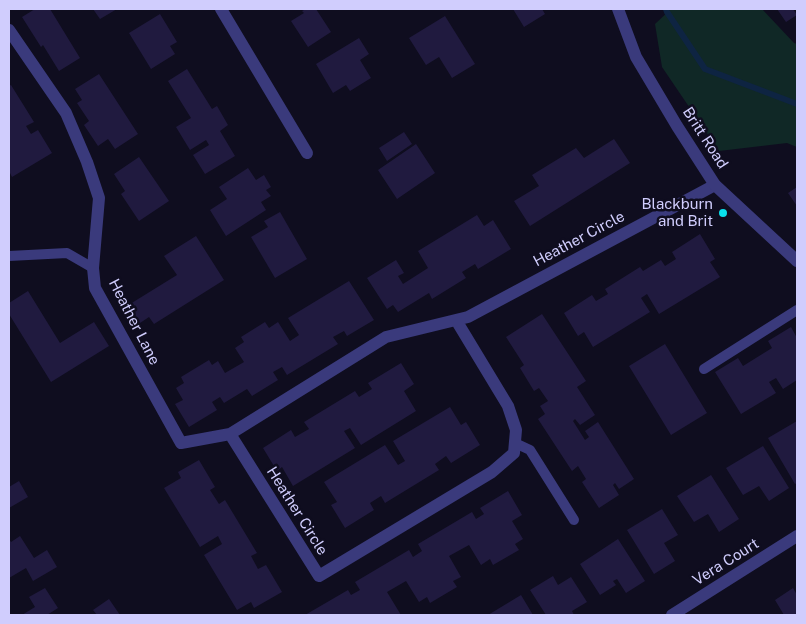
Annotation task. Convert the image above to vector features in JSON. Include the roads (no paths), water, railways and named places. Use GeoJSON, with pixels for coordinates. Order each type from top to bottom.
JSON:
{"type":"FeatureCollection","features":[{"type":"Feature","properties":{"kind":"street"},"geometry":{"type":"LineString","coordinates":[[221,9],[307,153]]}},
{"type":"Feature","properties":{"kind":"street","name":"Britt Road"},"geometry":{"type":"LineString","coordinates":[[618,9],[636,57],[715,185],[797,261]]}},
{"type":"Feature","properties":{"kind":"street","name":"Heather Lane"},"geometry":{"type":"LineString","coordinates":[[9,30],[66,113],[87,162],[99,198],[93,268],[95,288],[181,443],[230,434]]}},
{"type":"Feature","properties":{"kind":"street","name":"Heather Circle"},"geometry":{"type":"LineString","coordinates":[[515,443],[514,453],[492,472],[320,576],[230,434],[386,337],[468,317],[715,185]]}},
{"type":"Feature","properties":{"kind":"street"},"geometry":{"type":"LineString","coordinates":[[456,320],[508,406],[516,430],[515,443]]}},
{"type":"Feature","properties":{"kind":"street","name":"Vera Court"},"geometry":{"type":"LineString","coordinates":[[672,615],[797,536]]}},
{"type":"Feature","properties":{"kind":"lane"},"geometry":{"type":"LineString","coordinates":[[9,256],[67,253],[93,268]]}},
{"type":"Feature","properties":{"kind":"lane"},"geometry":{"type":"LineString","coordinates":[[704,369],[797,310]]}},
{"type":"Feature","properties":{"kind":"lane"},"geometry":{"type":"LineString","coordinates":[[515,443],[530,450],[574,520]]}},
{"type":"Feature","properties":{"kind":"waterway"},"geometry":{"type":"LineString","coordinates":[[666,9],[705,69],[797,104]]}},
{"type":"Feature","properties":{"kind":"place","name":"Blackburn and Brit"},"geometry":{"type":"Point","coordinates":[723,213]}}]}
